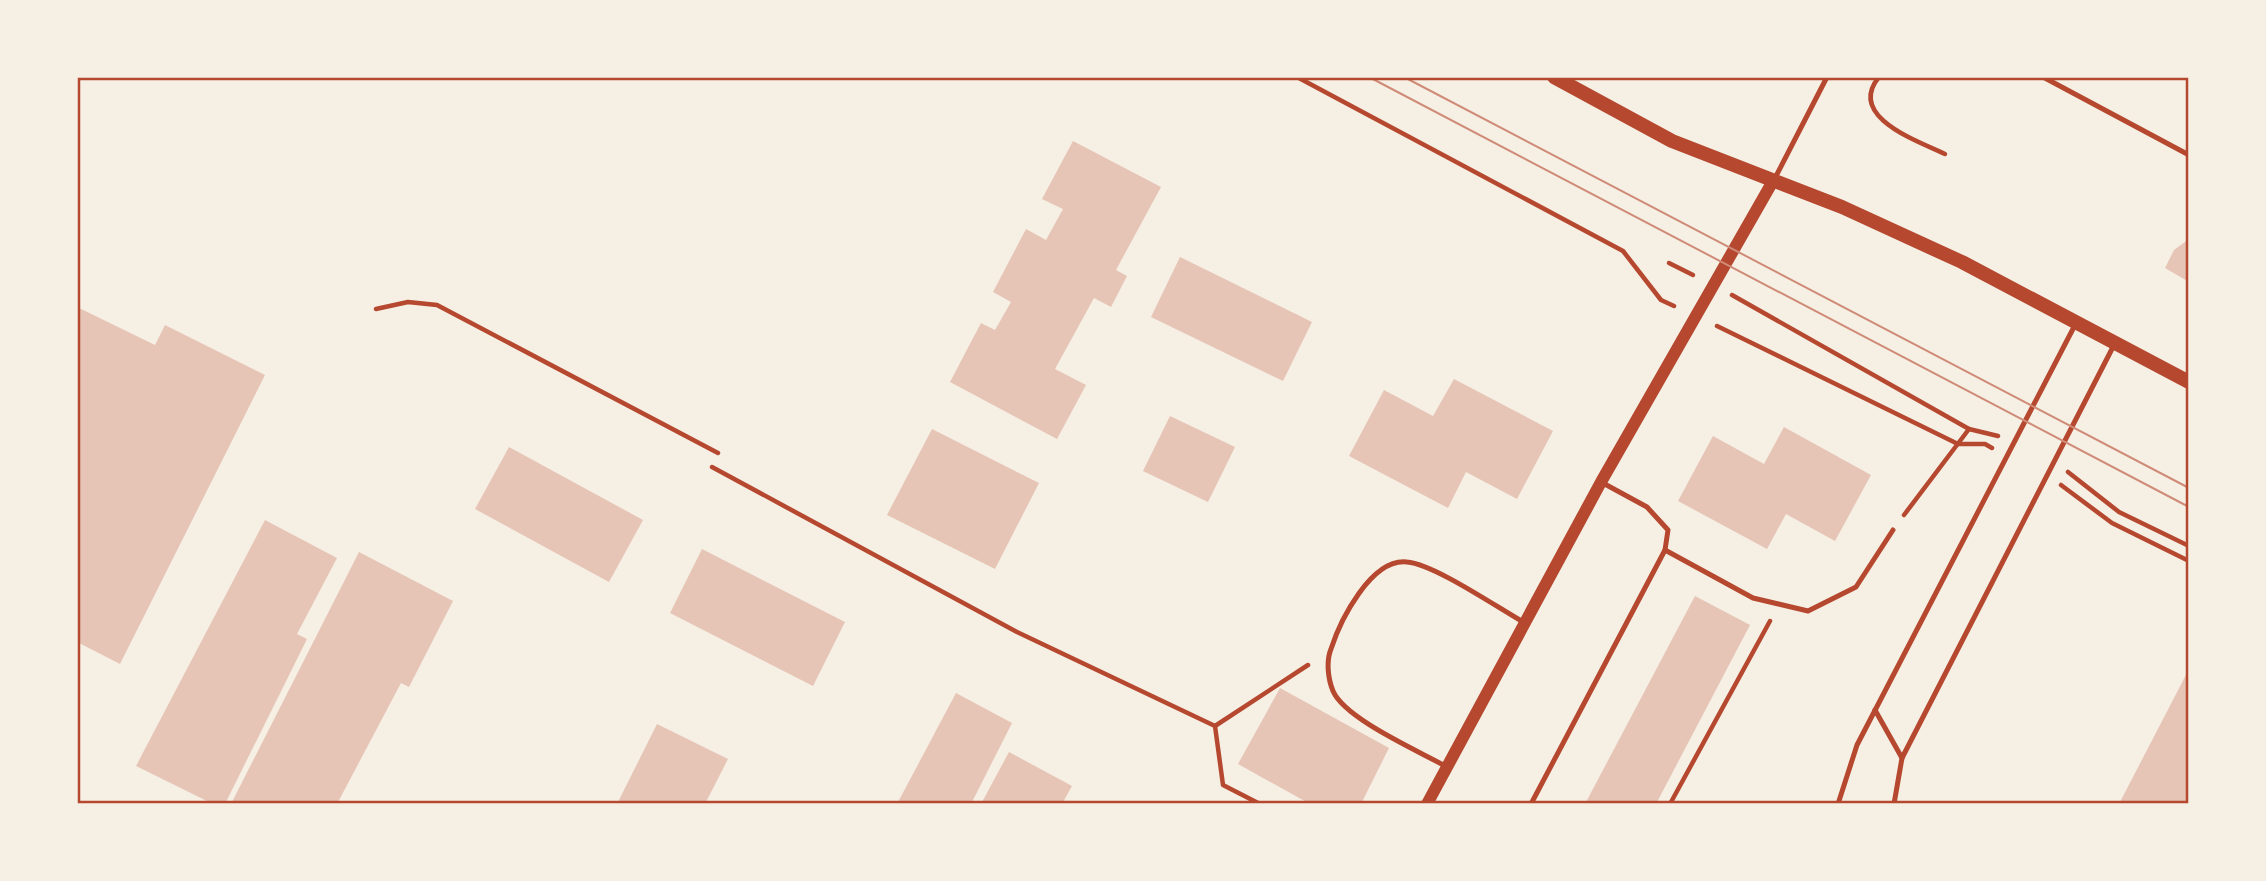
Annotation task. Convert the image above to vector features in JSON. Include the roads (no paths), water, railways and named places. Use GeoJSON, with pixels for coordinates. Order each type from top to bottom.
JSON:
{"type":"FeatureCollection","features":[{"type":"Feature","properties":{"kind":"main road"},"geometry":{"type":"LineString","coordinates":[[1554,77],[1672,141],[1842,207],[1962,262],[2189,382]]}},
{"type":"Feature","properties":{"kind":"street"},"geometry":{"type":"LineString","coordinates":[[1427,804],[1601,482],[1773,181]]}},
{"type":"Feature","properties":{"kind":"lane"},"geometry":{"type":"LineString","coordinates":[[1773,181],[1826,77]]}},
{"type":"Feature","properties":{"kind":"lane"},"geometry":{"type":"LineString","coordinates":[[2043,77],[2189,155]]}},
{"type":"Feature","properties":{"kind":"lane"},"geometry":{"type":"LineString","coordinates":[[1838,804],[1849,764],[1875,710],[2077,322]]}},
{"type":"Feature","properties":{"kind":"lane"},"geometry":{"type":"LineString","coordinates":[[1894,804],[1902,758],[2115,342]]}},
{"type":"Feature","properties":{"kind":"lane"},"geometry":{"type":"LineString","coordinates":[[1531,804],[1665,551],[1668,530],[1647,507],[1601,482]]}},
{"type":"Feature","properties":{"kind":"lane"},"geometry":{"type":"LineString","coordinates":[[1665,551],[1753,598],[1808,611],[1856,587],[1893,530]]}},
{"type":"Feature","properties":{"kind":"lane"},"geometry":{"type":"LineString","coordinates":[[1447,767],[1348,710],[1333,692],[1328,669],[1330,650],[1363,585],[1384,567],[1406,561],[1430,570],[1525,623]]}},
{"type":"Feature","properties":{"kind":"lane"},"geometry":{"type":"LineString","coordinates":[[1875,710],[1902,758]]}},
{"type":"Feature","properties":{"kind":"tram line"},"geometry":{"type":"LineString","coordinates":[[1369,77],[2189,507]]}},
{"type":"Feature","properties":{"kind":"tram line"},"geometry":{"type":"LineString","coordinates":[[1404,77],[2189,488]]}}]}
